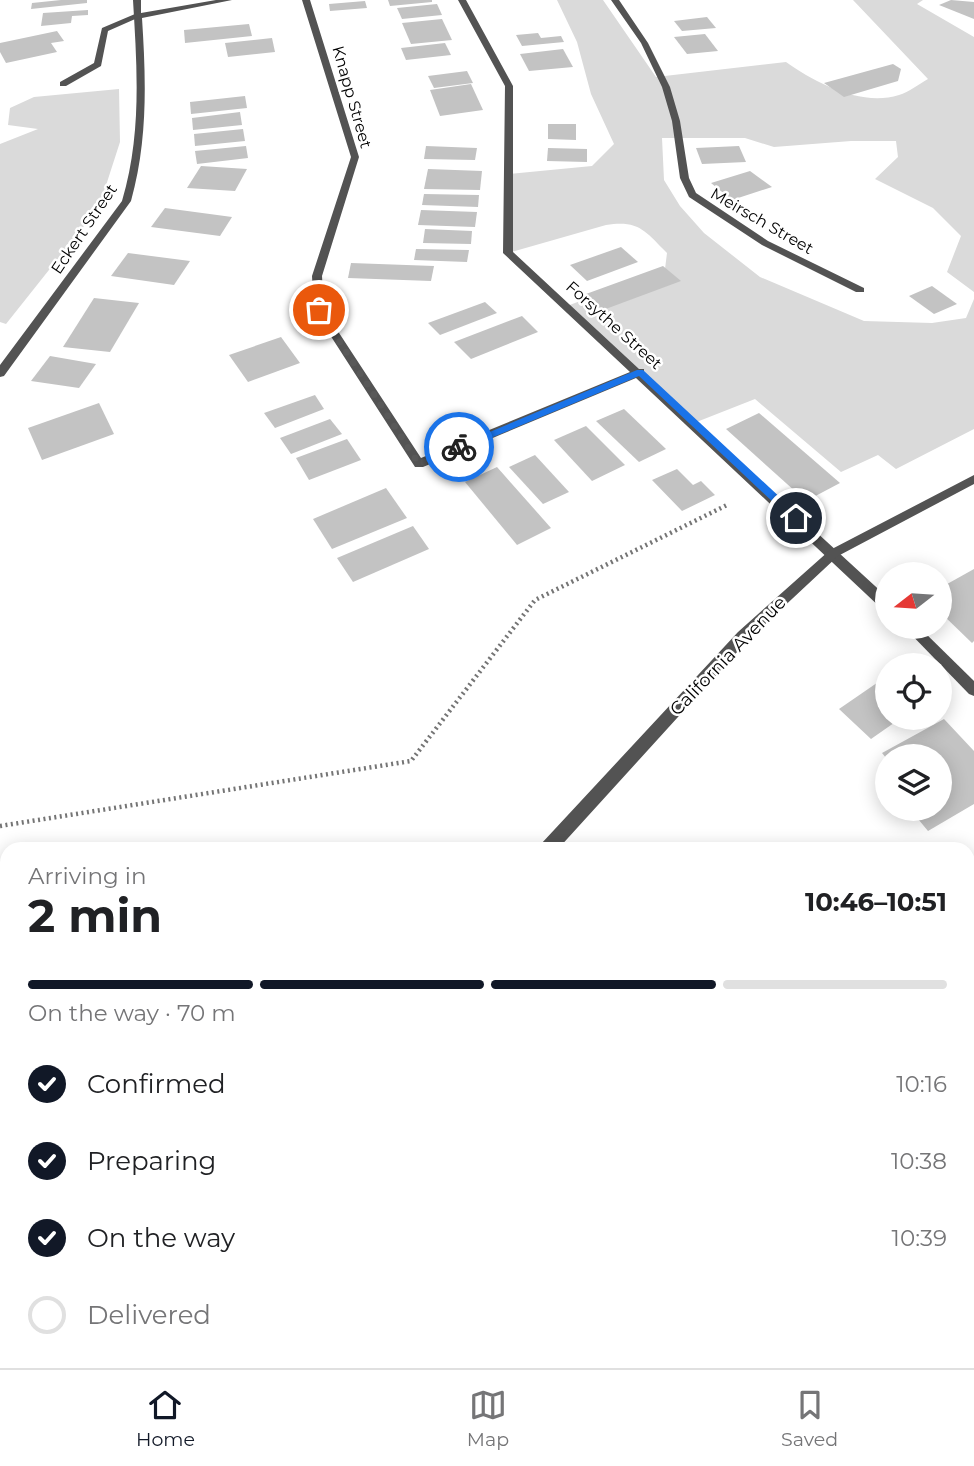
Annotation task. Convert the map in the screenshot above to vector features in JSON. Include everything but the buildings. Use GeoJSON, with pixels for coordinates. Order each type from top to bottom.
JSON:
{"type":"FeatureCollection","features":[{"type":"Feature","properties":{"kind":"street","name":"Eckert Street"},"geometry":{"type":"LineString","coordinates":[[0,373],[126,201],[133,180],[142,122],[137,0]]}},
{"type":"Feature","properties":{"kind":"street"},"geometry":{"type":"LineString","coordinates":[[63,84],[98,64],[105,30],[109,27],[138,16],[229,0]]}},
{"type":"Feature","properties":{"kind":"street","name":"Knapp Street"},"geometry":{"type":"LineString","coordinates":[[306,0],[355,157],[317,276],[319,310],[419,464],[640,372]]}},
{"type":"Feature","properties":{"kind":"street","name":"Forsythe Street"},"geometry":{"type":"LineString","coordinates":[[462,0],[509,86],[508,253],[640,372],[875,593]]}},
{"type":"Feature","properties":{"kind":"street","name":"Meirsch Street"},"geometry":{"type":"LineString","coordinates":[[615,0],[659,64],[677,122],[685,184],[692,195],[765,243],[860,290]]}},
{"type":"Feature","properties":{"kind":"street","name":"California Avenue"},"geometry":{"type":"LineString","coordinates":[[553,842],[743,636],[834,553],[974,479]]}},
{"type":"Feature","properties":{"kind":"street"},"geometry":{"type":"LineString","coordinates":[[922,639],[974,690]]}},
{"type":"Feature","properties":{"kind":"path"},"geometry":{"type":"LineString","coordinates":[[0,826],[411,761],[535,600],[763,487]]}},
{"type":"Feature","properties":{"kind":"shaded area"},"geometry":{"type":"Polygon","coordinates":[[[557,0],[603,0],[656,77],[786,62],[825,85],[870,98],[899,95],[928,79],[853,0],[923,0],[917,4],[974,37],[974,292],[947,272],[961,236],[933,208],[875,179],[898,157],[896,141],[851,141],[774,147],[745,138],[662,138],[664,180],[680,206],[704,233],[760,277],[864,321],[932,323],[966,318],[974,299],[974,429],[896,469],[878,455],[841,472],[755,399],[694,423],[567,306],[665,269],[667,253],[653,239],[634,226],[606,225],[508,253],[509,174],[592,166],[614,144],[591,94],[577,42],[557,0]]]}},
{"type":"Feature","properties":{"kind":"shaded area"},"geometry":{"type":"Polygon","coordinates":[[[119,89],[120,142],[99,207],[6,324],[0,322],[0,144],[38,129],[8,125],[10,108],[34,97],[119,89]]]}},
{"type":"Feature","properties":{"kind":"way so far"},"geometry":{"type":"LineString","coordinates":[[319,310],[419,464],[459,447]]}},
{"type":"Feature","properties":{"kind":"route"},"geometry":{"type":"LineString","coordinates":[[459,447],[640,372],[796,518]]}}]}
